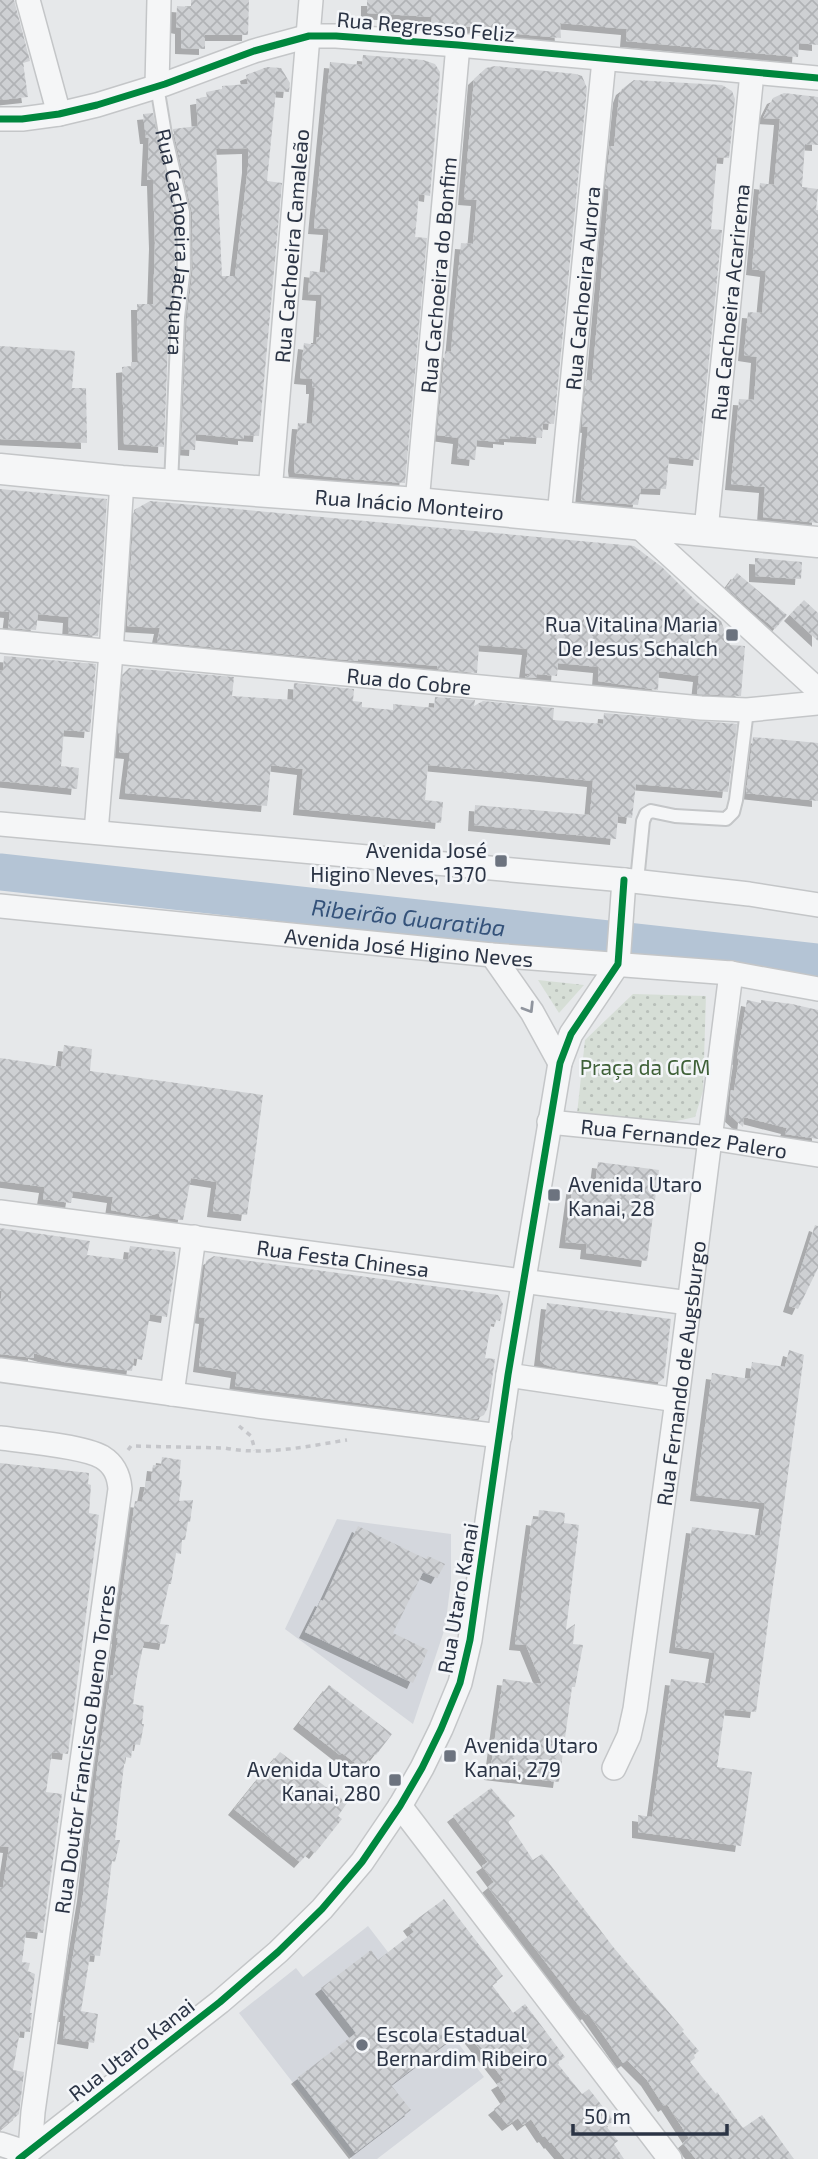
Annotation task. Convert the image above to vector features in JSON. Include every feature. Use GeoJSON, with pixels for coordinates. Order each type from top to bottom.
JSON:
{"type":"FeatureCollection","features":[{"type":"Feature","properties":{"kind":"street"},"geometry":{"type":"LineString","coordinates":[[28,0],[59,114]]}},
{"type":"Feature","properties":{"kind":"street","name":"Rua Cachoeira Jaciquara"},"geometry":{"type":"LineString","coordinates":[[157,86],[159,0]]}},
{"type":"Feature","properties":{"kind":"street","name":"Rua Cachoeira Camaleão"},"geometry":{"type":"LineString","coordinates":[[270,492],[311,0]]}},
{"type":"Feature","properties":{"kind":"street","name":"Rua Regresso Feliz"},"geometry":{"type":"LineString","coordinates":[[0,118],[22,119],[59,114],[157,86],[254,51],[309,36],[458,45],[818,78]]}},
{"type":"Feature","properties":{"kind":"street","name":"Rua Cachoeira do Bonfim"},"geometry":{"type":"LineString","coordinates":[[417,503],[458,45]]}},
{"type":"Feature","properties":{"kind":"street","name":"Rua Cachoeira Aurora"},"geometry":{"type":"LineString","coordinates":[[559,516],[604,60]]}},
{"type":"Feature","properties":{"kind":"street","name":"Rua Cachoeira Acarirema"},"geometry":{"type":"LineString","coordinates":[[706,530],[752,73]]}},
{"type":"Feature","properties":{"kind":"street","name":"Rua Inácio Monteiro"},"geometry":{"type":"LineString","coordinates":[[0,469],[417,503],[818,542]]}},
{"type":"Feature","properties":{"kind":"street"},"geometry":{"type":"LineString","coordinates":[[96,832],[122,481]]}},
{"type":"Feature","properties":{"kind":"street"},"geometry":{"type":"LineString","coordinates":[[638,525],[818,690]]}},
{"type":"Feature","properties":{"kind":"street","name":"Rua do Cobre"},"geometry":{"type":"LineString","coordinates":[[0,641],[701,708],[747,710],[818,703]]}},
{"type":"Feature","properties":{"kind":"street"},"geometry":{"type":"LineString","coordinates":[[0,824],[628,887],[750,894],[818,905]]}},
{"type":"Feature","properties":{"kind":"street"},"geometry":{"type":"LineString","coordinates":[[619,953],[628,887]]}},
{"type":"Feature","properties":{"kind":"street","name":"Avenida José Higino Neves"},"geometry":{"type":"LineString","coordinates":[[0,906],[492,955],[619,953],[818,989]]}},
{"type":"Feature","properties":{"kind":"street","name":"Rua Utaro Kanai"},"geometry":{"type":"LineString","coordinates":[[26,2154],[220,2001],[278,1952],[322,1909],[354,1871],[400,1806],[441,1729],[460,1683],[470,1640],[508,1375],[560,1063],[571,1034],[619,953]]}},
{"type":"Feature","properties":{"kind":"street"},"geometry":{"type":"LineString","coordinates":[[492,955],[532,1012],[560,1063]]}},
{"type":"Feature","properties":{"kind":"street","name":"Rua Fernando de Augsburgo"},"geometry":{"type":"LineString","coordinates":[[614,1768],[629,1736],[635,1709],[731,973]]}},
{"type":"Feature","properties":{"kind":"street","name":"Rua Fernandez Palero"},"geometry":{"type":"LineString","coordinates":[[550,1122],[711,1138],[818,1156]]}},
{"type":"Feature","properties":{"kind":"street","name":"Rua Festa Chinesa"},"geometry":{"type":"LineString","coordinates":[[0,1212],[689,1303]]}},
{"type":"Feature","properties":{"kind":"street"},"geometry":{"type":"LineString","coordinates":[[172,1394],[194,1237]]}},
{"type":"Feature","properties":{"kind":"street"},"geometry":{"type":"LineString","coordinates":[[0,1370],[500,1436]]}},
{"type":"Feature","properties":{"kind":"street"},"geometry":{"type":"LineString","coordinates":[[508,1375],[677,1400]]}},
{"type":"Feature","properties":{"kind":"street"},"geometry":{"type":"LineString","coordinates":[[0,1438],[79,1450],[100,1456],[115,1469]]}},
{"type":"Feature","properties":{"kind":"street","name":"Rua Doutor Francisco Bueno Torres"},"geometry":{"type":"LineString","coordinates":[[26,2154],[120,1489],[115,1469]]}},
{"type":"Feature","properties":{"kind":"street"},"geometry":{"type":"LineString","coordinates":[[400,1806],[670,2159]]}},
{"type":"Feature","properties":{"kind":"street"},"geometry":{"type":"LineString","coordinates":[[0,2144],[26,2154]]}},
{"type":"Feature","properties":{"kind":"lane","name":"Rua Cachoeira Jaciquara"},"geometry":{"type":"LineString","coordinates":[[157,86],[183,212],[184,268],[178,317],[171,485]]}},
{"type":"Feature","properties":{"kind":"lane"},"geometry":{"type":"LineString","coordinates":[[628,887],[642,821],[650,811],[694,818],[726,819],[733,812],[747,710]]}},
{"type":"Feature","properties":{"kind":"path"},"geometry":{"type":"LineString","coordinates":[[115,1469],[131,1446],[285,1450],[352,1439],[368,1419]]}},
{"type":"Feature","properties":{"kind":"shaded area"},"geometry":{"type":"Polygon","coordinates":[[[337,1519],[451,1534],[451,1581],[445,1628],[413,1724],[285,1629],[337,1519]]]}},
{"type":"Feature","properties":{"kind":"shaded area","name":"Escola Estadual Bernardim Ribeiro"},"geometry":{"type":"Polygon","coordinates":[[[368,1926],[484,2077],[377,2159],[352,2159],[239,2013],[296,1968],[303,1977],[368,1926]]]}},
{"type":"Feature","properties":{"kind":"green space"},"geometry":{"type":"Polygon","coordinates":[[[538,980],[584,985],[559,1013],[538,980]]]}},
{"type":"Feature","properties":{"kind":"green space","name":"Praça da GCM"},"geometry":{"type":"Polygon","coordinates":[[[633,994],[706,996],[703,1091],[695,1117],[648,1127],[577,1114],[585,1040],[633,994]]]}},
{"type":"Feature","properties":{"kind":"building"},"geometry":{"type":"Polygon","coordinates":[[[0,0],[14,0],[30,61],[23,63],[28,97],[0,100],[0,0]]]}},
{"type":"Feature","properties":{"kind":"building"},"geometry":{"type":"Polygon","coordinates":[[[191,0],[249,0],[248,35],[205,35],[205,49],[181,48],[181,28],[176,27],[177,6],[191,7],[191,0]]]}},
{"type":"Feature","properties":{"kind":"building"},"geometry":{"type":"Polygon","coordinates":[[[367,0],[818,0],[818,45],[799,43],[798,57],[626,41],[627,29],[560,23],[561,38],[497,32],[497,29],[431,24],[432,17],[367,13],[367,0]]]}},
{"type":"Feature","properties":{"kind":"building"},"geometry":{"type":"Polygon","coordinates":[[[363,55],[423,60],[435,64],[440,72],[430,196],[419,194],[415,237],[427,238],[405,483],[295,473],[294,465],[298,423],[312,424],[315,388],[312,388],[312,379],[300,378],[304,343],[316,345],[319,337],[322,295],[308,294],[310,271],[325,273],[329,229],[314,228],[330,62],[362,65],[363,55]]]}},
{"type":"Feature","properties":{"kind":"building"},"geometry":{"type":"Polygon","coordinates":[[[495,66],[576,74],[582,76],[587,88],[554,424],[543,423],[542,438],[510,436],[510,439],[499,438],[499,442],[477,440],[475,460],[457,458],[459,438],[437,435],[445,351],[451,352],[461,243],[473,244],[477,200],[464,199],[474,79],[486,68],[495,66]]]}},
{"type":"Feature","properties":{"kind":"building"},"geometry":{"type":"Polygon","coordinates":[[[267,67],[281,68],[290,83],[289,92],[276,91],[267,181],[282,183],[259,436],[244,435],[244,439],[196,434],[195,450],[181,449],[187,318],[193,268],[192,212],[173,129],[198,126],[196,99],[207,97],[206,92],[222,89],[222,86],[248,84],[246,75],[267,67]],[[248,148],[216,149],[222,276],[235,276],[248,148]]]}},
{"type":"Feature","properties":{"kind":"building"},"geometry":{"type":"Polygon","coordinates":[[[634,80],[722,85],[732,91],[735,99],[729,158],[717,157],[711,229],[722,230],[699,460],[669,457],[666,489],[641,488],[638,505],[581,500],[588,427],[582,426],[586,380],[592,380],[609,189],[605,189],[610,146],[614,146],[619,97],[622,89],[634,80]]]}},
{"type":"Feature","properties":{"kind":"building"},"geometry":{"type":"Polygon","coordinates":[[[784,93],[818,97],[818,145],[805,144],[802,187],[818,189],[818,523],[763,517],[765,487],[731,484],[739,399],[754,400],[757,357],[744,355],[748,312],[762,313],[766,271],[752,269],[760,183],[774,185],[780,119],[763,118],[773,98],[784,93]]]}},
{"type":"Feature","properties":{"kind":"building"},"geometry":{"type":"Polygon","coordinates":[[[153,113],[174,213],[175,268],[169,317],[164,447],[124,444],[122,367],[138,362],[137,304],[153,304],[153,180],[147,180],[149,138],[146,138],[143,114],[153,113]]]}},
{"type":"Feature","properties":{"kind":"building"},"geometry":{"type":"Polygon","coordinates":[[[0,346],[75,351],[72,388],[86,388],[87,443],[0,439],[0,346]]]}},
{"type":"Feature","properties":{"kind":"building"},"geometry":{"type":"Polygon","coordinates":[[[0,489],[107,499],[98,636],[68,633],[69,617],[38,614],[36,630],[8,628],[10,612],[0,611],[0,489]]]}},
{"type":"Feature","properties":{"kind":"building"},"geometry":{"type":"Polygon","coordinates":[[[150,501],[634,546],[662,567],[721,621],[730,645],[745,646],[741,696],[697,694],[699,676],[659,671],[658,690],[598,681],[599,667],[558,663],[557,676],[537,674],[537,678],[525,677],[531,674],[525,673],[528,649],[479,645],[477,673],[438,669],[437,666],[157,642],[160,628],[127,626],[134,510],[150,501]]]}},
{"type":"Feature","properties":{"kind":"building"},"geometry":{"type":"Polygon","coordinates":[[[755,558],[802,562],[801,579],[755,576],[755,558]]]}},
{"type":"Feature","properties":{"kind":"building"},"geometry":{"type":"Polygon","coordinates":[[[737,573],[787,615],[775,629],[726,588],[737,573]]]}},
{"type":"Feature","properties":{"kind":"building"},"geometry":{"type":"Polygon","coordinates":[[[804,600],[818,613],[818,641],[790,615],[804,600]]]}},
{"type":"Feature","properties":{"kind":"building"},"geometry":{"type":"Polygon","coordinates":[[[4,656],[96,664],[90,732],[64,730],[61,766],[79,768],[77,789],[0,781],[0,670],[3,671],[4,656]]]}},
{"type":"Feature","properties":{"kind":"building"},"geometry":{"type":"Polygon","coordinates":[[[129,668],[234,677],[232,696],[293,700],[294,683],[354,689],[353,701],[362,702],[362,707],[393,710],[393,704],[434,708],[435,697],[475,700],[474,706],[483,701],[554,708],[553,720],[603,724],[604,713],[737,724],[728,792],[636,784],[632,818],[618,816],[616,839],[474,825],[475,805],[590,815],[593,781],[428,765],[425,800],[443,802],[441,823],[299,809],[303,769],[271,765],[267,806],[125,793],[130,753],[119,752],[118,734],[123,674],[129,668]]]}},
{"type":"Feature","properties":{"kind":"building"},"geometry":{"type":"Polygon","coordinates":[[[753,737],[818,743],[818,801],[746,793],[753,737]]]}},
{"type":"Feature","properties":{"kind":"building"},"geometry":{"type":"Polygon","coordinates":[[[747,1000],[792,1004],[818,1010],[818,1139],[785,1134],[787,1128],[744,1117],[743,1127],[729,1114],[747,1000]]]}},
{"type":"Feature","properties":{"kind":"building"},"geometry":{"type":"Polygon","coordinates":[[[64,1045],[92,1049],[90,1071],[263,1095],[247,1215],[213,1211],[217,1182],[191,1178],[183,1220],[160,1217],[159,1213],[145,1217],[111,1210],[113,1197],[73,1191],[71,1203],[43,1199],[45,1187],[0,1181],[0,1058],[61,1067],[64,1045]]]}},
{"type":"Feature","properties":{"kind":"building"},"geometry":{"type":"Polygon","coordinates":[[[598,1162],[659,1170],[647,1261],[586,1253],[587,1244],[565,1242],[573,1183],[595,1186],[598,1162]]]}},
{"type":"Feature","properties":{"kind":"building"},"geometry":{"type":"Polygon","coordinates":[[[815,1225],[818,1226],[818,1268],[798,1309],[789,1306],[815,1225]]]}},
{"type":"Feature","properties":{"kind":"building"},"geometry":{"type":"Polygon","coordinates":[[[0,1228],[90,1241],[87,1255],[128,1260],[130,1246],[175,1252],[167,1317],[150,1314],[142,1360],[134,1358],[132,1371],[64,1362],[34,1353],[34,1358],[0,1354],[0,1228]]]}},
{"type":"Feature","properties":{"kind":"building"},"geometry":{"type":"Polygon","coordinates":[[[214,1256],[498,1295],[503,1304],[500,1321],[496,1320],[495,1324],[491,1324],[485,1358],[495,1359],[488,1407],[484,1415],[476,1419],[235,1386],[237,1372],[199,1366],[205,1318],[199,1317],[206,1261],[214,1256]]]}},
{"type":"Feature","properties":{"kind":"building"},"geometry":{"type":"Polygon","coordinates":[[[547,1303],[671,1319],[664,1378],[659,1382],[555,1368],[544,1364],[540,1360],[547,1303]]]}},
{"type":"Feature","properties":{"kind":"building"},"geometry":{"type":"Polygon","coordinates":[[[789,1350],[804,1355],[756,1712],[725,1709],[717,1767],[752,1772],[741,1846],[638,1832],[638,1815],[652,1817],[671,1679],[710,1684],[715,1653],[675,1647],[692,1527],[760,1536],[765,1503],[696,1495],[712,1373],[750,1379],[752,1362],[785,1367],[789,1350]]]}},
{"type":"Feature","properties":{"kind":"building"},"geometry":{"type":"Polygon","coordinates":[[[162,1457],[181,1460],[179,1501],[193,1500],[181,1554],[176,1553],[160,1624],[169,1625],[165,1644],[144,1641],[136,1682],[133,1704],[144,1706],[144,1724],[140,1745],[133,1744],[131,1758],[125,1757],[115,1840],[120,1840],[115,1862],[112,1861],[100,1956],[90,1955],[81,2011],[98,2014],[94,2043],[63,2038],[66,2016],[63,2016],[83,1895],[98,1762],[113,1675],[135,1501],[142,1502],[146,1481],[151,1481],[153,1465],[161,1466],[162,1457]]]}},
{"type":"Feature","properties":{"kind":"building"},"geometry":{"type":"Polygon","coordinates":[[[0,1463],[89,1473],[89,1513],[99,1515],[68,1754],[52,1752],[46,1792],[62,1794],[43,1933],[26,1931],[22,1962],[30,1963],[28,1971],[35,1974],[30,2032],[20,2031],[13,2070],[24,2072],[19,2114],[0,2130],[0,1887],[3,1887],[9,1847],[0,1846],[0,1463]]]}},
{"type":"Feature","properties":{"kind":"building"},"geometry":{"type":"Polygon","coordinates":[[[539,1510],[565,1513],[564,1523],[579,1525],[566,1630],[575,1624],[573,1644],[583,1645],[575,1687],[572,1687],[559,1782],[490,1774],[503,1679],[542,1684],[526,1645],[515,1644],[532,1519],[538,1520],[539,1510]]]}},
{"type":"Feature","properties":{"kind":"building"},"geometry":{"type":"Polygon","coordinates":[[[358,1526],[426,1559],[428,1556],[445,1564],[437,1578],[423,1572],[393,1633],[428,1650],[413,1683],[305,1632],[321,1600],[323,1601],[358,1526]]]}},
{"type":"Feature","properties":{"kind":"building"},"geometry":{"type":"Polygon","coordinates":[[[329,1685],[392,1734],[362,1768],[342,1753],[340,1755],[299,1723],[329,1685]]]}},
{"type":"Feature","properties":{"kind":"building"},"geometry":{"type":"Polygon","coordinates":[[[280,1752],[347,1803],[338,1816],[342,1819],[315,1853],[311,1850],[300,1862],[234,1809],[280,1752]]]}},
{"type":"Feature","properties":{"kind":"building"},"geometry":{"type":"Polygon","coordinates":[[[491,1788],[515,1816],[508,1822],[533,1860],[542,1854],[614,1948],[684,2030],[682,2031],[699,2051],[690,2062],[716,2094],[717,2092],[743,2128],[762,2115],[794,2159],[696,2159],[683,2143],[689,2138],[667,2104],[664,2106],[647,2080],[627,2060],[623,2063],[588,2013],[586,2015],[488,1887],[494,1882],[482,1866],[488,1862],[453,1816],[491,1788]]]}},
{"type":"Feature","properties":{"kind":"building"},"geometry":{"type":"Polygon","coordinates":[[[444,1899],[503,1976],[492,1985],[513,2013],[525,2004],[565,2057],[557,2063],[582,2094],[589,2089],[614,2121],[606,2126],[618,2141],[614,2144],[624,2159],[565,2159],[545,2136],[543,2137],[531,2119],[523,2125],[518,2118],[508,2125],[494,2109],[507,2099],[497,2084],[504,2080],[464,2029],[391,2085],[411,2110],[355,2153],[297,2078],[356,2033],[321,1988],[371,1950],[378,1960],[414,1932],[409,1925],[444,1899]]]}},
{"type":"Feature","properties":{"kind":"waterway","name":"Ribeirão Guaratiba"},"geometry":{"type":"LineString","coordinates":[[0,872],[818,962]]}},
{"type":"Feature","properties":{"kind":"cycle path"},"geometry":{"type":"LineString","coordinates":[[0,119],[59,114],[97,105],[165,84],[254,51],[309,36],[458,45],[818,78]]}},
{"type":"Feature","properties":{"kind":"cycle path"},"geometry":{"type":"LineString","coordinates":[[19,2159],[220,2002],[278,1952],[322,1909],[362,1862],[400,1806],[441,1729],[460,1683],[470,1640],[508,1375],[560,1063],[571,1034],[618,964],[624,880]]}},
{"type":"Feature","properties":{"kind":"place","name":"Rua Vitalina Maria De Jesus Schalch"},"geometry":{"type":"Point","coordinates":[732,635]}},
{"type":"Feature","properties":{"kind":"place","name":"Avenida José Higino Neves, 1370"},"geometry":{"type":"Point","coordinates":[501,861]}},
{"type":"Feature","properties":{"kind":"place","name":"Avenida Utaro Kanai, 28"},"geometry":{"type":"Point","coordinates":[554,1195]}},
{"type":"Feature","properties":{"kind":"place","name":"Avenida Utaro Kanai, 279"},"geometry":{"type":"Point","coordinates":[450,1756]}},
{"type":"Feature","properties":{"kind":"place","name":"Avenida Utaro Kanai, 280"},"geometry":{"type":"Point","coordinates":[395,1780]}},
{"type":"Feature","properties":{"kind":"place","name":"Escola Estadual Bernardim Ribeiro"},"geometry":{"type":"Point","coordinates":[362,2045]}}]}
